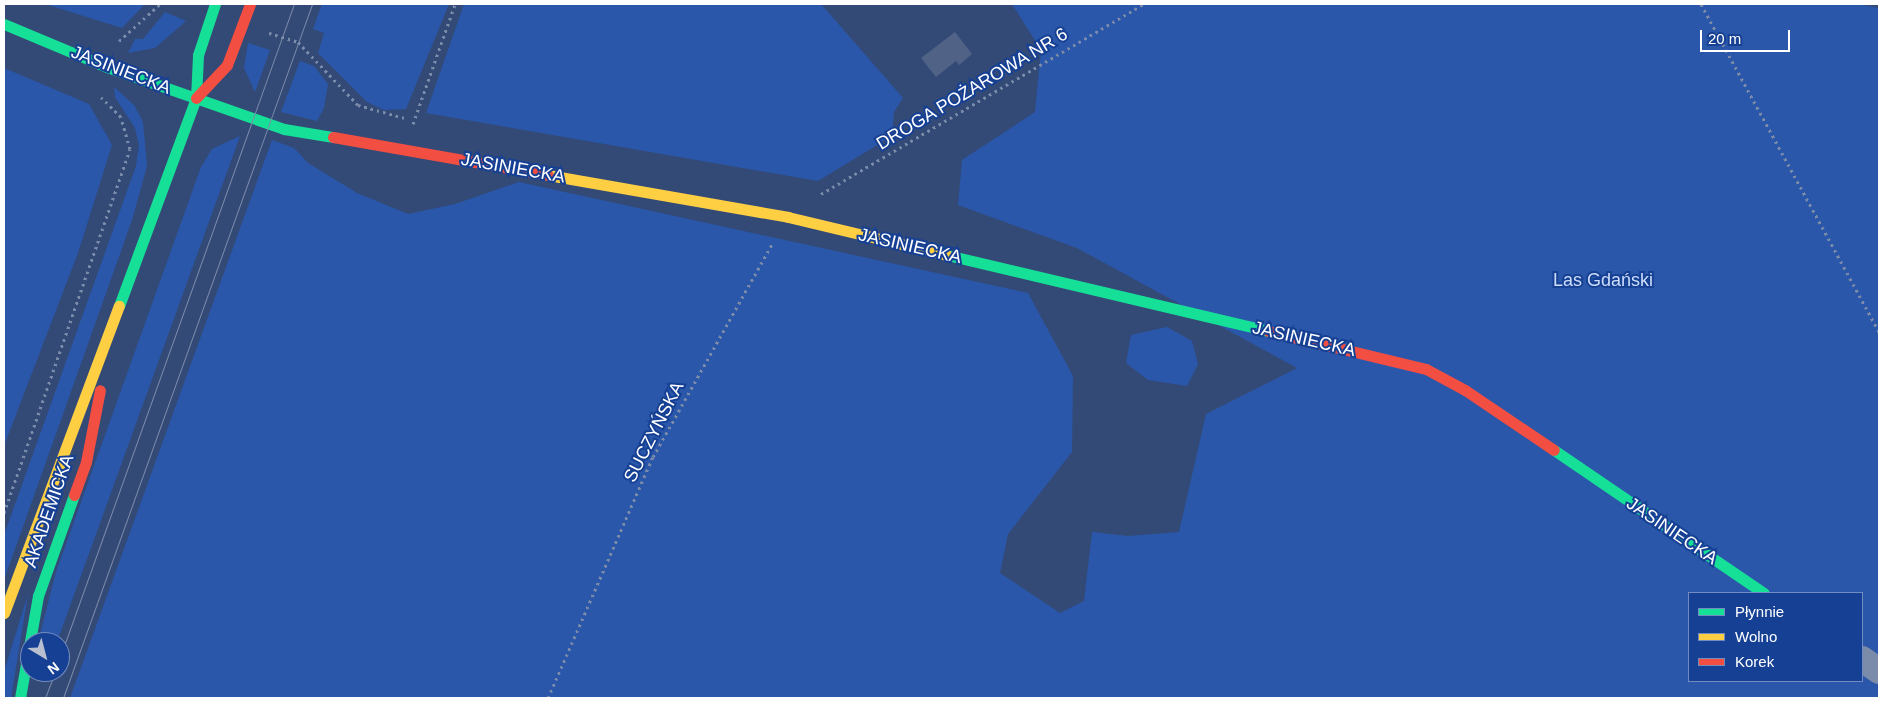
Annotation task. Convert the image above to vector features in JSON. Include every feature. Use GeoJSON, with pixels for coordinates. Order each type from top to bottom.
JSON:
{"type":"FeatureCollection","features":[{"type":"Feature","properties":{"kind":"street"},"geometry":{"type":"LineString","coordinates":[[196,98],[198,55],[215,4]]}},
{"type":"Feature","properties":{"kind":"street"},"geometry":{"type":"LineString","coordinates":[[196,98],[227,65],[250,4]]}},
{"type":"Feature","properties":{"kind":"street","name":"JASINIECKA"},"geometry":{"type":"LineString","coordinates":[[4,24],[107,67],[284,129],[408,149],[788,217],[1426,369],[1465,390],[1763,592]]}},
{"type":"Feature","properties":{"kind":"street","name":"AKADEMICKA"},"geometry":{"type":"LineString","coordinates":[[4,613],[196,98]]}},
{"type":"Feature","properties":{"kind":"street","name":"AKADEMICKA"},"geometry":{"type":"LineString","coordinates":[[20,698],[38,596],[89,446],[108,334]]}},
{"type":"Feature","properties":{"kind":"street"},"geometry":{"type":"LineString","coordinates":[[1863,660],[1879,671]]}},
{"type":"Feature","properties":{"kind":"path"},"geometry":{"type":"LineString","coordinates":[[4,513],[130,149],[121,117],[96,93],[118,41],[160,4]]}},
{"type":"Feature","properties":{"kind":"path"},"geometry":{"type":"LineString","coordinates":[[408,149],[414,120],[455,4]]}},
{"type":"Feature","properties":{"kind":"path","name":"DROGA POŻAROWA NR 6"},"geometry":{"type":"LineString","coordinates":[[814,198],[1143,4]]}},
{"type":"Feature","properties":{"kind":"path"},"geometry":{"type":"LineString","coordinates":[[1701,4],[1879,332]]}},
{"type":"Feature","properties":{"kind":"path"},"geometry":{"type":"LineString","coordinates":[[242,26],[298,42],[358,105],[376,113],[423,122]]}},
{"type":"Feature","properties":{"kind":"path","name":"SUCZYŃSKA"},"geometry":{"type":"LineString","coordinates":[[548,698],[653,456],[788,217],[814,198]]}},
{"type":"Feature","properties":{"kind":"green space"},"geometry":{"type":"Polygon","coordinates":[[[45,4],[145,4],[122,28],[45,4]]]}},
{"type":"Feature","properties":{"kind":"green space"},"geometry":{"type":"Polygon","coordinates":[[[322,4],[449,4],[406,109],[384,110],[367,102],[318,53],[324,33],[313,29],[322,4]]]}},
{"type":"Feature","properties":{"kind":"green space"},"geometry":{"type":"Polygon","coordinates":[[[464,4],[821,4],[903,98],[894,112],[892,136],[818,181],[426,113],[464,4]]]}},
{"type":"Feature","properties":{"kind":"green space","name":"Las Gdański"},"geometry":{"type":"Polygon","coordinates":[[[1012,4],[1857,4],[1879,8],[1879,698],[70,698],[272,140],[294,148],[308,163],[357,193],[408,214],[455,204],[519,182],[1028,293],[1073,376],[1072,452],[1008,534],[1000,573],[1060,613],[1084,601],[1092,532],[1128,536],[1179,532],[1206,414],[1297,368],[1077,248],[958,205],[962,160],[1035,112],[1041,50],[1012,4]]]}},
{"type":"Feature","properties":{"kind":"green space"},"geometry":{"type":"Polygon","coordinates":[[[165,12],[186,21],[155,48],[128,53],[135,39],[143,39],[165,12]]]}},
{"type":"Feature","properties":{"kind":"green space"},"geometry":{"type":"Polygon","coordinates":[[[248,43],[270,50],[255,92],[244,68],[248,43]]]}},
{"type":"Feature","properties":{"kind":"green space"},"geometry":{"type":"Polygon","coordinates":[[[300,61],[314,66],[328,84],[324,108],[317,121],[281,112],[300,61]]]}},
{"type":"Feature","properties":{"kind":"green space"},"geometry":{"type":"Polygon","coordinates":[[[4,68],[89,104],[112,145],[78,253],[4,446],[4,68]]]}},
{"type":"Feature","properties":{"kind":"green space"},"geometry":{"type":"Polygon","coordinates":[[[114,87],[134,105],[143,122],[147,166],[132,220],[4,580],[4,535],[136,166],[139,145],[135,128],[115,97],[114,87]]]}},
{"type":"Feature","properties":{"kind":"green space"},"geometry":{"type":"Polygon","coordinates":[[[240,136],[61,632],[41,632],[56,572],[201,167],[212,149],[240,136]]]}},
{"type":"Feature","properties":{"kind":"green space"},"geometry":{"type":"Polygon","coordinates":[[[1167,327],[1192,341],[1198,364],[1187,386],[1148,380],[1126,363],[1131,335],[1167,327]]]}},
{"type":"Feature","properties":{"kind":"green space"},"geometry":{"type":"Polygon","coordinates":[[[28,594],[22,632],[20,632],[11,698],[4,698],[4,672],[28,594]]]}},
{"type":"Feature","properties":{"kind":"building"},"geometry":{"type":"Polygon","coordinates":[[[955,32],[972,54],[959,65],[956,61],[936,77],[921,58],[955,32]]]}},
{"type":"Feature","properties":{"kind":"tram line"},"geometry":{"type":"LineString","coordinates":[[69,632],[294,4]]}},
{"type":"Feature","properties":{"kind":"tram line"},"geometry":{"type":"LineString","coordinates":[[63,698],[312,4]]}},
{"type":"Feature","properties":{"kind":"tram line"},"geometry":{"type":"LineString","coordinates":[[45,698],[51,682]]}},
{"type":"Feature","properties":{"kind":"traffic: fast"},"geometry":{"type":"LineString","coordinates":[[119,306],[196,98],[198,55],[215,4]]}},
{"type":"Feature","properties":{"kind":"traffic: fast"},"geometry":{"type":"LineString","coordinates":[[4,24],[107,67],[284,129],[333,137]]}},
{"type":"Feature","properties":{"kind":"traffic: fast"},"geometry":{"type":"LineString","coordinates":[[947,255],[1268,331]]}},
{"type":"Feature","properties":{"kind":"traffic: fast"},"geometry":{"type":"LineString","coordinates":[[1554,450],[1763,592]]}},
{"type":"Feature","properties":{"kind":"traffic: fast"},"geometry":{"type":"LineString","coordinates":[[20,698],[38,596],[74,495]]}},
{"type":"Feature","properties":{"kind":"traffic: slow"},"geometry":{"type":"LineString","coordinates":[[548,175],[788,217],[947,255]]}},
{"type":"Feature","properties":{"kind":"traffic: slow"},"geometry":{"type":"LineString","coordinates":[[4,613],[119,306]]}},
{"type":"Feature","properties":{"kind":"traffic: jam"},"geometry":{"type":"LineString","coordinates":[[196,98],[227,65],[250,4]]}},
{"type":"Feature","properties":{"kind":"traffic: jam"},"geometry":{"type":"LineString","coordinates":[[333,137],[548,175]]}},
{"type":"Feature","properties":{"kind":"traffic: jam"},"geometry":{"type":"LineString","coordinates":[[1268,331],[1426,369],[1465,390],[1554,450]]}},
{"type":"Feature","properties":{"kind":"traffic: jam"},"geometry":{"type":"LineString","coordinates":[[74,495],[86,462],[100,390]]}}]}
